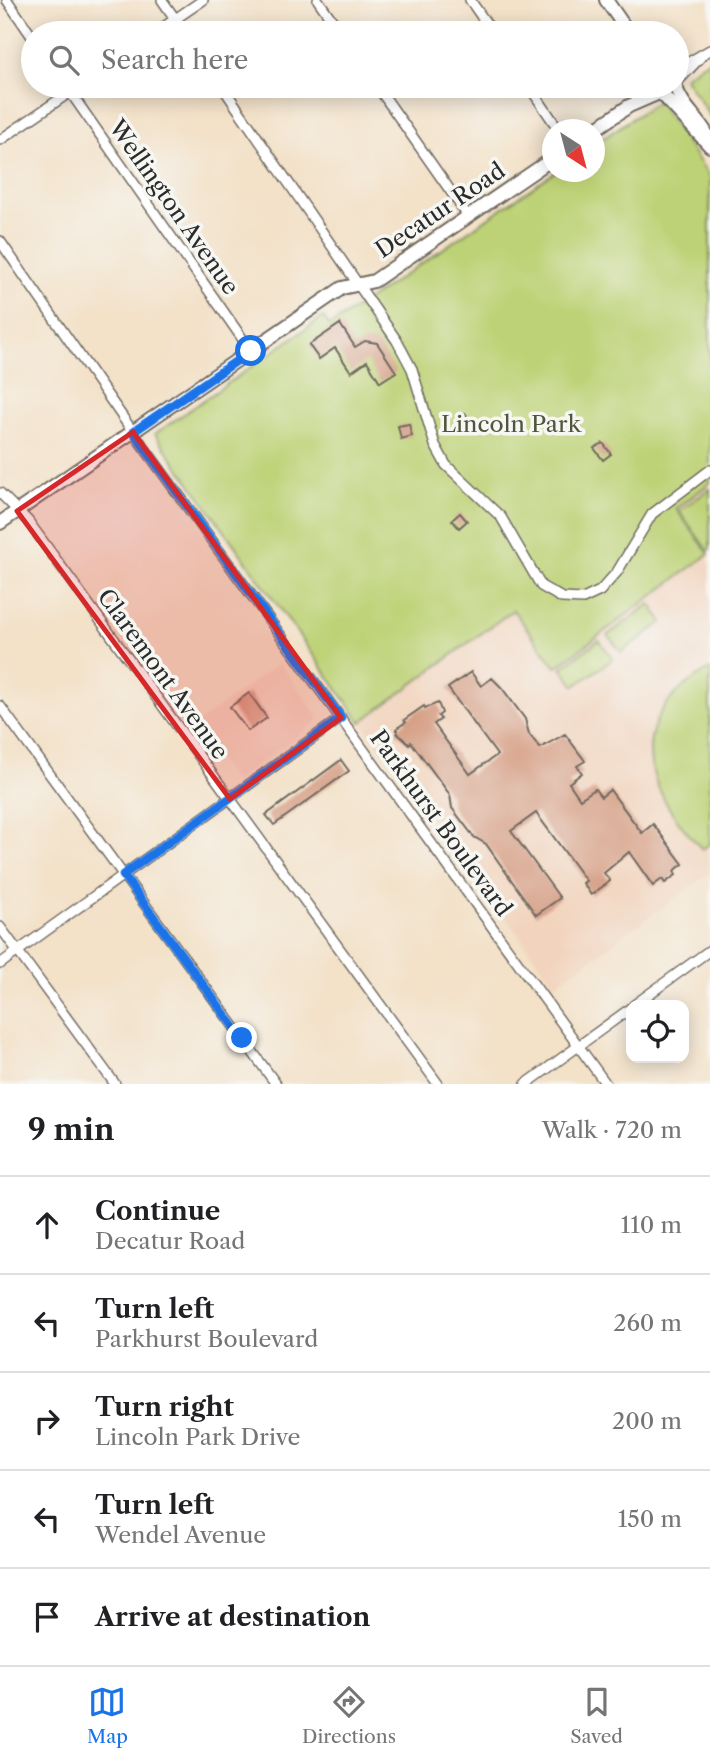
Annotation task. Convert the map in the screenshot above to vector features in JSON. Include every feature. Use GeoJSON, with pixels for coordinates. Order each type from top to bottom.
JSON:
{"type":"FeatureCollection","features":[{"type":"Feature","properties":{"kind":"street"},"geometry":{"type":"LineString","coordinates":[[7,0],[21,21]]}},
{"type":"Feature","properties":{"kind":"street"},"geometry":{"type":"LineString","coordinates":[[162,0],[176,19]]}},
{"type":"Feature","properties":{"kind":"street"},"geometry":{"type":"LineString","coordinates":[[173,21],[203,0]]}},
{"type":"Feature","properties":{"kind":"street"},"geometry":{"type":"LineString","coordinates":[[318,0],[333,21]]}},
{"type":"Feature","properties":{"kind":"street"},"geometry":{"type":"LineString","coordinates":[[470,0],[485,21]]}},
{"type":"Feature","properties":{"kind":"street"},"geometry":{"type":"LineString","coordinates":[[606,0],[621,21]]}},
{"type":"Feature","properties":{"kind":"street"},"geometry":{"type":"LineString","coordinates":[[689,70],[710,50]]}},
{"type":"Feature","properties":{"kind":"street"},"geometry":{"type":"LineString","coordinates":[[689,63],[701,57]]}},
{"type":"Feature","properties":{"kind":"street"},"geometry":{"type":"LineString","coordinates":[[0,140],[58,98]]}},
{"type":"Feature","properties":{"kind":"street","name":"Wellington Avenue"},"geometry":{"type":"LineString","coordinates":[[79,98],[251,351]]}},
{"type":"Feature","properties":{"kind":"street"},"geometry":{"type":"LineString","coordinates":[[230,98],[409,362],[435,445],[446,465],[501,517],[533,576],[551,593],[562,598],[583,599],[600,591],[617,572],[652,514],[710,470]]}},
{"type":"Feature","properties":{"kind":"street"},"geometry":{"type":"LineString","coordinates":[[385,98],[468,216]]}},
{"type":"Feature","properties":{"kind":"street"},"geometry":{"type":"LineString","coordinates":[[537,98],[551,119]]}},
{"type":"Feature","properties":{"kind":"street"},"geometry":{"type":"LineString","coordinates":[[605,122],[642,98]]}},
{"type":"Feature","properties":{"kind":"street"},"geometry":{"type":"LineString","coordinates":[[663,98],[710,144]]}},
{"type":"Feature","properties":{"kind":"street"},"geometry":{"type":"LineString","coordinates":[[680,98],[699,120],[710,144]]}},
{"type":"Feature","properties":{"kind":"street","name":"Decatur Road"},"geometry":{"type":"LineString","coordinates":[[0,523],[342,288],[374,281],[542,166]]}},
{"type":"Feature","properties":{"kind":"street","name":"Parkhurst Boulevard"},"geometry":{"type":"LineString","coordinates":[[0,242],[133,432],[607,1084]]}},
{"type":"Feature","properties":{"kind":"street","name":"Claremont Avenue"},"geometry":{"type":"LineString","coordinates":[[0,494],[28,522],[438,1084]]}},
{"type":"Feature","properties":{"kind":"street"},"geometry":{"type":"LineString","coordinates":[[0,706],[276,1084]]}},
{"type":"Feature","properties":{"kind":"street"},"geometry":{"type":"LineString","coordinates":[[0,964],[341,718]]}},
{"type":"Feature","properties":{"kind":"street"},"geometry":{"type":"LineString","coordinates":[[0,928],[115,1084]]}},
{"type":"Feature","properties":{"kind":"street"},"geometry":{"type":"LineString","coordinates":[[641,1000],[710,950]]}},
{"type":"Feature","properties":{"kind":"street"},"geometry":{"type":"LineString","coordinates":[[526,1084],[626,1011]]}},
{"type":"Feature","properties":{"kind":"highlighted area"},"geometry":{"type":"Polygon","coordinates":[[[133,432],[341,718],[230,799],[17,511],[133,432]]]}},
{"type":"Feature","properties":{"kind":"shaded area"},"geometry":{"type":"Polygon","coordinates":[[[710,483],[710,873],[555,985],[361,722],[514,610],[555,666],[709,555],[676,508],[710,483]]]}},
{"type":"Feature","properties":{"kind":"shaded area"},"geometry":{"type":"Polygon","coordinates":[[[279,663],[320,719],[234,781],[193,726],[279,663]]]}},
{"type":"Feature","properties":{"kind":"green space"},"geometry":{"type":"Polygon","coordinates":[[[710,59],[710,116],[689,84],[689,74],[710,59]]]}},
{"type":"Feature","properties":{"kind":"green space","name":"Lincoln Park"},"geometry":{"type":"Polygon","coordinates":[[[658,101],[710,177],[710,483],[676,509],[709,554],[556,667],[513,610],[361,722],[155,434],[323,317],[330,326],[542,181],[605,182],[605,137],[658,101]]]}},
{"type":"Feature","properties":{"kind":"green space"},"geometry":{"type":"Polygon","coordinates":[[[710,489],[710,549],[708,551],[679,511],[710,489]]]}},
{"type":"Feature","properties":{"kind":"green space"},"geometry":{"type":"Polygon","coordinates":[[[650,604],[663,622],[621,652],[608,635],[650,604]]]}},
{"type":"Feature","properties":{"kind":"green space"},"geometry":{"type":"Polygon","coordinates":[[[599,640],[613,659],[575,686],[561,668],[599,640]]]}},
{"type":"Feature","properties":{"kind":"green space"},"geometry":{"type":"Polygon","coordinates":[[[710,669],[710,844],[702,849],[681,826],[665,802],[655,778],[650,754],[653,732],[663,710],[682,689],[710,669]]]}},
{"type":"Feature","properties":{"kind":"building"},"geometry":{"type":"Polygon","coordinates":[[[340,324],[355,347],[365,341],[377,343],[396,372],[380,382],[367,361],[351,372],[335,348],[319,359],[309,345],[340,324]]]}},
{"type":"Feature","properties":{"kind":"building"},"geometry":{"type":"Polygon","coordinates":[[[465,413],[473,425],[465,431],[457,418],[465,413]]]}},
{"type":"Feature","properties":{"kind":"building"},"geometry":{"type":"Polygon","coordinates":[[[409,424],[412,436],[401,439],[398,426],[409,424]]]}},
{"type":"Feature","properties":{"kind":"building"},"geometry":{"type":"Polygon","coordinates":[[[603,443],[611,454],[603,460],[594,448],[603,443]]]}},
{"type":"Feature","properties":{"kind":"building"},"geometry":{"type":"Polygon","coordinates":[[[460,513],[467,521],[459,528],[452,520],[460,513]]]}},
{"type":"Feature","properties":{"kind":"building"},"geometry":{"type":"Polygon","coordinates":[[[471,672],[481,686],[492,678],[502,688],[525,719],[529,734],[540,748],[565,734],[585,761],[577,766],[582,773],[569,783],[580,799],[595,789],[601,797],[610,790],[642,833],[653,824],[683,864],[674,871],[676,875],[665,883],[662,879],[653,886],[629,852],[604,873],[610,881],[591,895],[583,883],[586,881],[536,813],[511,831],[560,898],[536,915],[486,844],[474,837],[452,808],[450,795],[411,742],[409,744],[397,733],[397,728],[406,722],[404,720],[424,706],[425,708],[438,703],[442,713],[438,716],[441,719],[434,724],[470,774],[497,755],[448,688],[471,672]]]}},
{"type":"Feature","properties":{"kind":"building"},"geometry":{"type":"Polygon","coordinates":[[[249,693],[267,718],[248,731],[230,707],[249,693]]]}},
{"type":"Feature","properties":{"kind":"building"},"geometry":{"type":"Polygon","coordinates":[[[341,760],[349,771],[274,825],[266,815],[341,760]]]}},
{"type":"Feature","properties":{"kind":"route"},"geometry":{"type":"LineString","coordinates":[[242,1038],[123,875],[341,718],[133,432],[251,351]]}}]}
